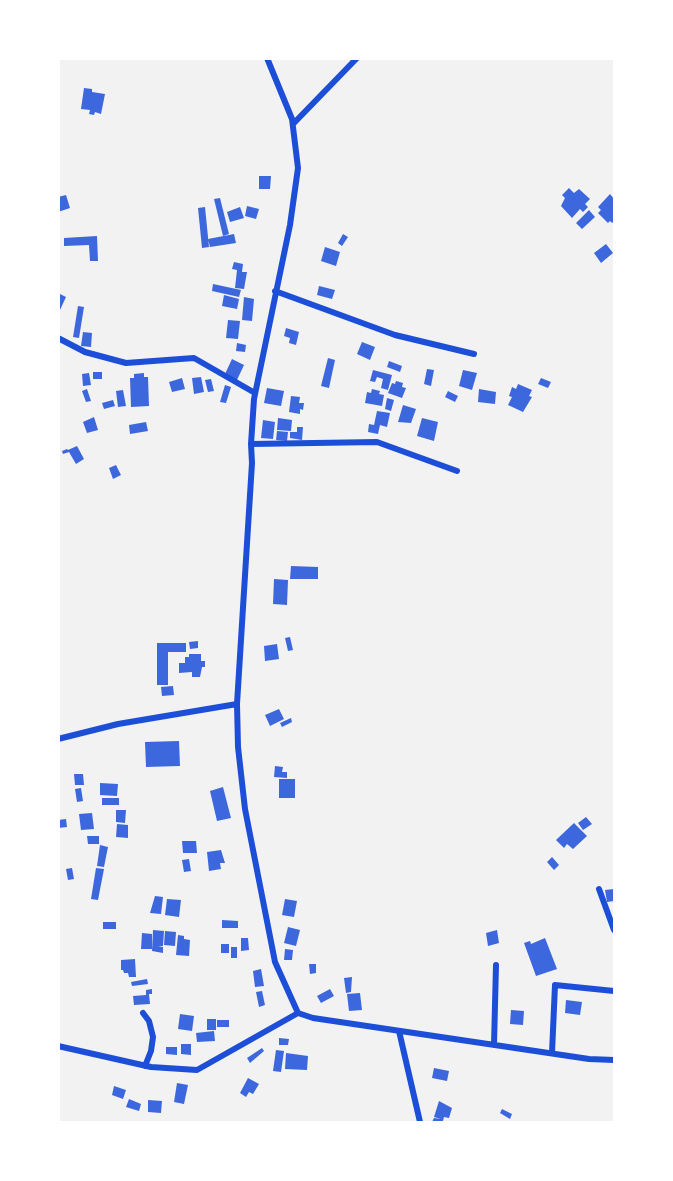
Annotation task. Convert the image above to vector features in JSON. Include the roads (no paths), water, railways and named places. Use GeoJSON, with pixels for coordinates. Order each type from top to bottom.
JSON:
{"type":"FeatureCollection","features":[{"type":"Feature","properties":{"kind":"street"},"geometry":{"type":"LineString","coordinates":[[267,58],[293,124],[298,168],[290,225],[255,393],[237,704],[238,747],[245,809],[275,962],[298,1013],[313,1018],[494,1045],[615,1060]]}},
{"type":"Feature","properties":{"kind":"street"},"geometry":{"type":"LineString","coordinates":[[293,124],[357,58]]}},
{"type":"Feature","properties":{"kind":"street"},"geometry":{"type":"LineString","coordinates":[[275,291],[395,335],[474,354]]}},
{"type":"Feature","properties":{"kind":"street"},"geometry":{"type":"LineString","coordinates":[[58,338],[85,352],[126,363],[194,358],[255,393]]}},
{"type":"Feature","properties":{"kind":"street"},"geometry":{"type":"LineString","coordinates":[[251,444],[377,442],[457,471]]}},
{"type":"Feature","properties":{"kind":"street"},"geometry":{"type":"LineString","coordinates":[[58,740],[118,724],[237,704]]}},
{"type":"Feature","properties":{"kind":"street"},"geometry":{"type":"LineString","coordinates":[[599,889],[615,930]]}},
{"type":"Feature","properties":{"kind":"street"},"geometry":{"type":"LineString","coordinates":[[494,1045],[496,965]]}},
{"type":"Feature","properties":{"kind":"street"},"geometry":{"type":"LineString","coordinates":[[552,1053],[555,985],[615,991]]}},
{"type":"Feature","properties":{"kind":"street"},"geometry":{"type":"LineString","coordinates":[[143,1013],[149,1021],[153,1037],[146,1066]]}},
{"type":"Feature","properties":{"kind":"street"},"geometry":{"type":"LineString","coordinates":[[58,1046],[146,1066],[197,1070],[298,1013]]}},
{"type":"Feature","properties":{"kind":"street"},"geometry":{"type":"LineString","coordinates":[[399,1031],[420,1122]]}}]}
